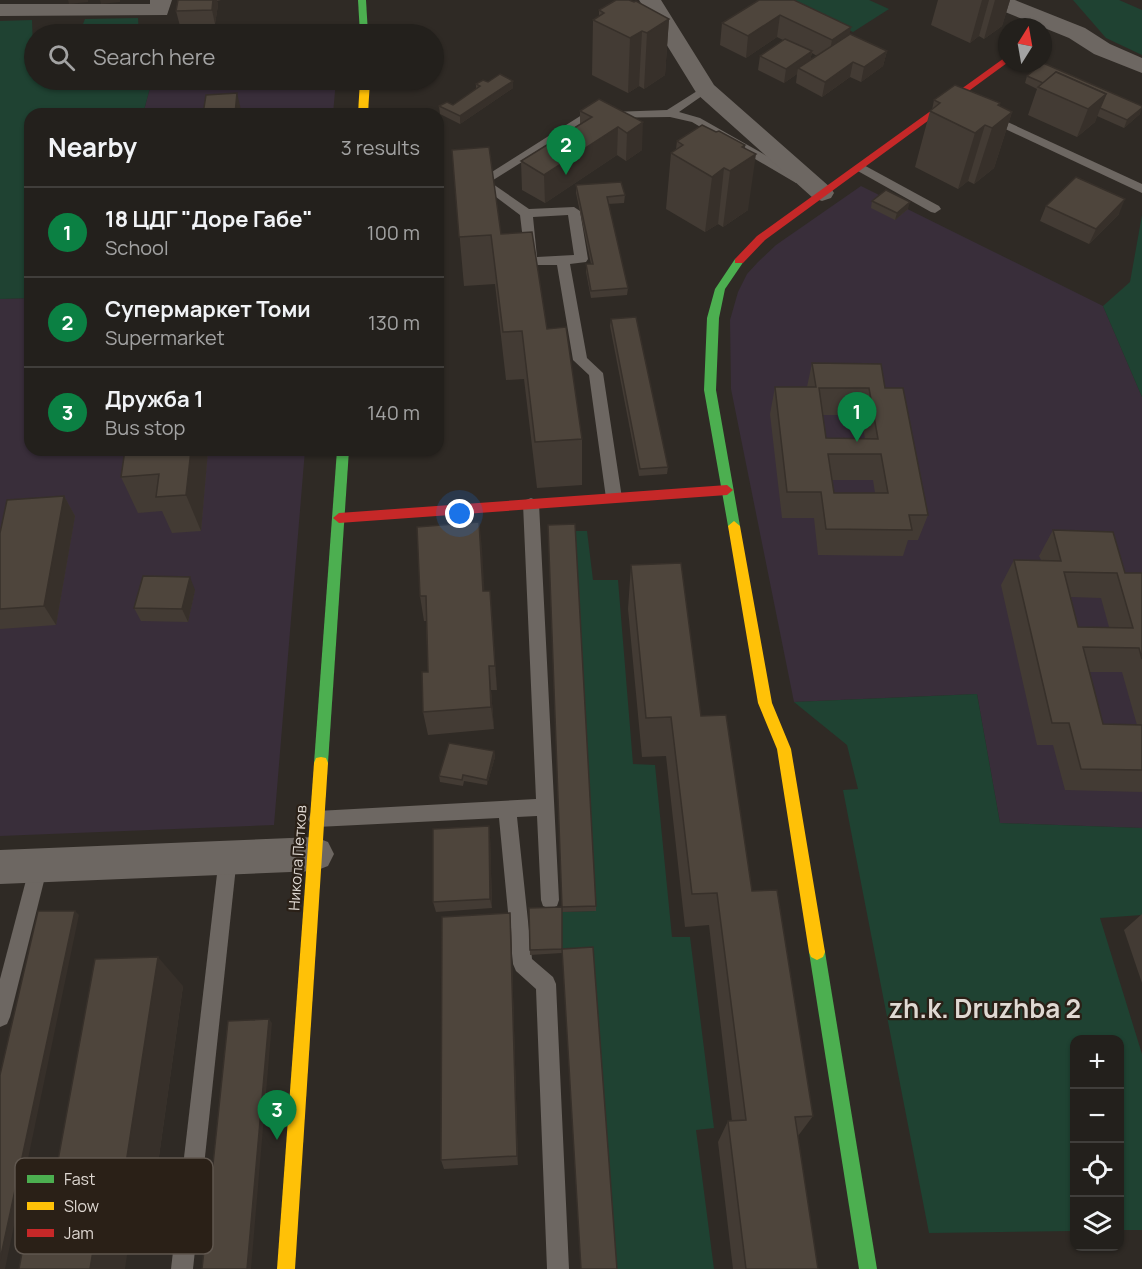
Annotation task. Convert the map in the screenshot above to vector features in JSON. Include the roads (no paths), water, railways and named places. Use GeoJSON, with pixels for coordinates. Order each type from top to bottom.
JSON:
{"type":"FeatureCollection","features":[{"type":"Feature","properties":{"kind":"street"},"geometry":{"type":"LineString","coordinates":[[0,10],[159,10],[161,0]]}},
{"type":"Feature","properties":{"kind":"street"},"geometry":{"type":"LineString","coordinates":[[362,0],[363,24]]}},
{"type":"Feature","properties":{"kind":"street"},"geometry":{"type":"LineString","coordinates":[[650,0],[705,89],[822,193]]}},
{"type":"Feature","properties":{"kind":"street"},"geometry":{"type":"LineString","coordinates":[[996,0],[1055,22],[1102,49],[1142,66]]}},
{"type":"Feature","properties":{"kind":"street"},"geometry":{"type":"LineString","coordinates":[[868,1269],[784,749],[765,703],[710,390],[713,318],[720,289],[730,270],[748,250],[822,193],[956,103],[998,67]]}},
{"type":"Feature","properties":{"kind":"street"},"geometry":{"type":"LineString","coordinates":[[363,108],[364,90]]}},
{"type":"Feature","properties":{"kind":"street","name":"Никола Петков"},"geometry":{"type":"LineString","coordinates":[[286,1269],[343,456]]}},
{"type":"Feature","properties":{"kind":"street"},"geometry":{"type":"LineString","coordinates":[[339,518],[727,490]]}},
{"type":"Feature","properties":{"kind":"street"},"geometry":{"type":"LineString","coordinates":[[0,867],[228,857],[316,836]]}},
{"type":"Feature","properties":{"kind":"lane"},"geometry":{"type":"LineString","coordinates":[[670,113],[705,89]]}},
{"type":"Feature","properties":{"kind":"lane"},"geometry":{"type":"LineString","coordinates":[[526,213],[531,262],[581,259],[574,211],[526,213],[482,182],[589,115],[670,113],[696,120],[822,193]]}},
{"type":"Feature","properties":{"kind":"lane"},"geometry":{"type":"LineString","coordinates":[[981,114],[1142,189]]}},
{"type":"Feature","properties":{"kind":"lane"},"geometry":{"type":"LineString","coordinates":[[860,167],[935,209]]}},
{"type":"Feature","properties":{"kind":"lane"},"geometry":{"type":"LineString","coordinates":[[563,260],[580,360],[596,373],[614,498]]}},
{"type":"Feature","properties":{"kind":"lane"},"geometry":{"type":"LineString","coordinates":[[531,504],[550,900]]}},
{"type":"Feature","properties":{"kind":"lane"},"geometry":{"type":"LineString","coordinates":[[316,836],[507,809],[545,807]]}},
{"type":"Feature","properties":{"kind":"lane"},"geometry":{"type":"LineString","coordinates":[[507,809],[523,964],[546,984],[558,1269]]}},
{"type":"Feature","properties":{"kind":"lane"},"geometry":{"type":"LineString","coordinates":[[195,1158],[228,857]]}},
{"type":"Feature","properties":{"kind":"lane"},"geometry":{"type":"LineString","coordinates":[[0,1017],[39,866]]}},
{"type":"Feature","properties":{"kind":"lane"},"geometry":{"type":"LineString","coordinates":[[183,1269],[185,1254]]}},
{"type":"Feature","properties":{"kind":"place","name":"Супермаркет Томи"},"geometry":{"type":"Point","coordinates":[566,175]}},
{"type":"Feature","properties":{"kind":"place","name":"18 ЦДГ \"Доре Габе\""},"geometry":{"type":"Point","coordinates":[857,442]}},
{"type":"Feature","properties":{"kind":"place","name":"Дружба 1"},"geometry":{"type":"Point","coordinates":[277,1140]}},
{"type":"Feature","properties":{"kind":"district","name":"zh.k. Druzhba 2"},"geometry":{"type":"Point","coordinates":[985,1009]}}]}
